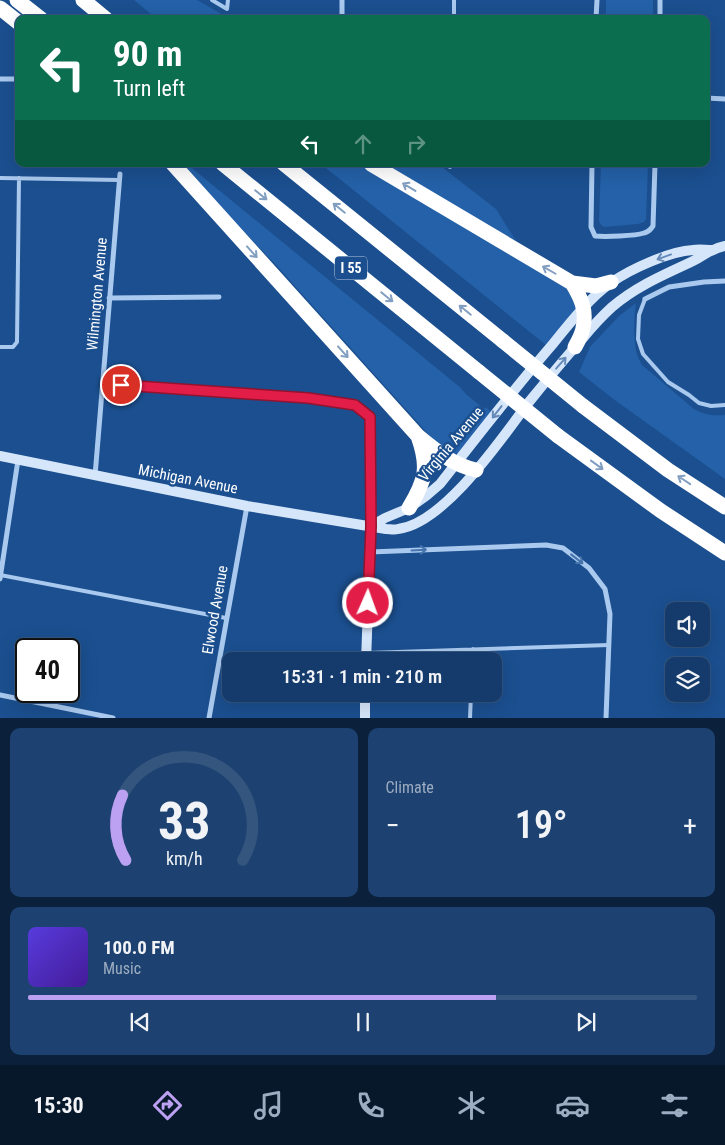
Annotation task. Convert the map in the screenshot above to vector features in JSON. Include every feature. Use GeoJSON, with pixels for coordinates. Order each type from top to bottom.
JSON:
{"type":"FeatureCollection","features":[{"type":"Feature","properties":{"kind":"highway"},"geometry":{"type":"LineString","coordinates":[[18,0],[36,15]]}},
{"type":"Feature","properties":{"kind":"highway"},"geometry":{"type":"LineString","coordinates":[[83,0],[101,15]]}},
{"type":"Feature","properties":{"kind":"highway"},"geometry":{"type":"LineString","coordinates":[[0,8],[15,20]]}},
{"type":"Feature","properties":{"kind":"highway"},"geometry":{"type":"LineString","coordinates":[[175,167],[418,436],[456,464],[476,470]]}},
{"type":"Feature","properties":{"kind":"highway","name":"I 55"},"geometry":{"type":"LineString","coordinates":[[227,167],[558,436],[661,511],[725,553]]}},
{"type":"Feature","properties":{"kind":"highway","name":"I 55"},"geometry":{"type":"LineString","coordinates":[[288,167],[583,406],[668,470],[725,508]]}},
{"type":"Feature","properties":{"kind":"highway"},"geometry":{"type":"LineString","coordinates":[[375,167],[572,283],[596,286],[611,282]]}},
{"type":"Feature","properties":{"kind":"highway"},"geometry":{"type":"LineString","coordinates":[[572,283],[580,296],[584,309],[583,330],[575,347]]}},
{"type":"Feature","properties":{"kind":"highway"},"geometry":{"type":"LineString","coordinates":[[409,508],[418,494],[425,468],[423,448],[418,436]]}},
{"type":"Feature","properties":{"kind":"main road","name":"Virginia Avenue"},"geometry":{"type":"LineString","coordinates":[[371,526],[398,529],[410,526],[422,520],[449,500],[476,470],[552,373],[612,307],[631,293],[693,262],[712,250],[725,246]]}},
{"type":"Feature","properties":{"kind":"main road","name":"Virginia Avenue"},"geometry":{"type":"LineString","coordinates":[[371,526],[409,508],[440,484],[518,385],[591,300],[611,282],[659,259],[679,252],[712,250]]}},
{"type":"Feature","properties":{"kind":"main road","name":"Michigan Avenue"},"geometry":{"type":"LineString","coordinates":[[0,456],[247,506],[371,526]]}},
{"type":"Feature","properties":{"kind":"main road"},"geometry":{"type":"LineString","coordinates":[[367,652],[371,526]]}},
{"type":"Feature","properties":{"kind":"main road"},"geometry":{"type":"LineString","coordinates":[[365,702],[365,718]]}},
{"type":"Feature","properties":{"kind":"street"},"geometry":{"type":"LineString","coordinates":[[342,0],[342,15]]}},
{"type":"Feature","properties":{"kind":"street"},"geometry":{"type":"LineString","coordinates":[[596,15],[597,0]]}},
{"type":"Feature","properties":{"kind":"street"},"geometry":{"type":"LineString","coordinates":[[660,0],[660,15]]}},
{"type":"Feature","properties":{"kind":"street"},"geometry":{"type":"LineString","coordinates":[[0,80],[15,79]]}},
{"type":"Feature","properties":{"kind":"street"},"geometry":{"type":"LineString","coordinates":[[710,98],[725,99]]}},
{"type":"Feature","properties":{"kind":"street"},"geometry":{"type":"LineString","coordinates":[[592,167],[591,227],[595,236],[603,237],[644,234],[653,226],[655,167]]}},
{"type":"Feature","properties":{"kind":"street","name":"Wilmington Avenue"},"geometry":{"type":"LineString","coordinates":[[94,476],[120,177]]}},
{"type":"Feature","properties":{"kind":"street"},"geometry":{"type":"LineString","coordinates":[[646,299],[669,287],[725,281]]}},
{"type":"Feature","properties":{"kind":"street"},"geometry":{"type":"LineString","coordinates":[[109,298],[219,297]]}},
{"type":"Feature","properties":{"kind":"street"},"geometry":{"type":"LineString","coordinates":[[370,417],[371,526]]}},
{"type":"Feature","properties":{"kind":"street"},"geometry":{"type":"LineString","coordinates":[[0,579],[18,460]]}},
{"type":"Feature","properties":{"kind":"street","name":"Elwood Avenue"},"geometry":{"type":"LineString","coordinates":[[209,718],[247,506]]}},
{"type":"Feature","properties":{"kind":"street"},"geometry":{"type":"LineString","coordinates":[[370,552],[546,544],[563,548],[589,568],[605,589],[610,614],[606,718]]}},
{"type":"Feature","properties":{"kind":"street"},"geometry":{"type":"LineString","coordinates":[[0,695],[113,718]]}},
{"type":"Feature","properties":{"kind":"lane"},"geometry":{"type":"LineString","coordinates":[[212,0],[227,9],[228,0]]}},
{"type":"Feature","properties":{"kind":"lane"},"geometry":{"type":"LineString","coordinates":[[454,0],[454,15]]}},
{"type":"Feature","properties":{"kind":"lane"},"geometry":{"type":"LineString","coordinates":[[0,178],[120,177]]}},
{"type":"Feature","properties":{"kind":"lane"},"geometry":{"type":"LineString","coordinates":[[0,347],[13,347],[17,342],[19,178]]}},
{"type":"Feature","properties":{"kind":"lane"},"geometry":{"type":"LineString","coordinates":[[646,299],[639,315],[638,339],[643,354],[668,382],[699,403],[711,406],[725,405]]}},
{"type":"Feature","properties":{"kind":"lane"},"geometry":{"type":"LineString","coordinates":[[102,384],[308,398],[355,405],[370,417]]}},
{"type":"Feature","properties":{"kind":"lane"},"geometry":{"type":"LineString","coordinates":[[0,575],[226,618]]}},
{"type":"Feature","properties":{"kind":"lane"},"geometry":{"type":"LineString","coordinates":[[433,652],[608,645]]}},
{"type":"Feature","properties":{"kind":"lane"},"geometry":{"type":"LineString","coordinates":[[470,718],[471,702]]}},
{"type":"Feature","properties":{"kind":"shaded area"},"geometry":{"type":"Polygon","coordinates":[[[134,0],[197,0],[223,15],[152,15],[134,0]]]}},
{"type":"Feature","properties":{"kind":"shaded area"},"geometry":{"type":"Polygon","coordinates":[[[606,0],[653,0],[653,15],[606,15],[606,0]]]}},
{"type":"Feature","properties":{"kind":"shaded area"},"geometry":{"type":"Polygon","coordinates":[[[186,167],[191,167],[461,388],[484,409],[486,407],[492,413],[460,453],[446,451],[439,446],[276,265],[222,209],[186,167]]]}},
{"type":"Feature","properties":{"kind":"shaded area"},"geometry":{"type":"Polygon","coordinates":[[[325,167],[363,167],[566,288],[578,309],[546,345],[325,167]]]}},
{"type":"Feature","properties":{"kind":"shaded area"},"geometry":{"type":"Polygon","coordinates":[[[389,167],[442,167],[496,209],[516,241],[389,167]]]}},
{"type":"Feature","properties":{"kind":"shaded area"},"geometry":{"type":"Polygon","coordinates":[[[601,167],[648,167],[646,219],[644,222],[604,227],[599,221],[601,167]]]}},
{"type":"Feature","properties":{"kind":"shaded area"},"geometry":{"type":"Polygon","coordinates":[[[636,303],[634,322],[635,343],[637,355],[642,365],[694,409],[709,415],[725,415],[725,479],[616,401],[579,372],[590,347],[619,316],[636,303]]]}},
{"type":"Feature","properties":{"kind":"route"},"geometry":{"type":"LineString","coordinates":[[121,385],[308,398],[355,405],[370,417],[371,526],[368,603]]}}]}
